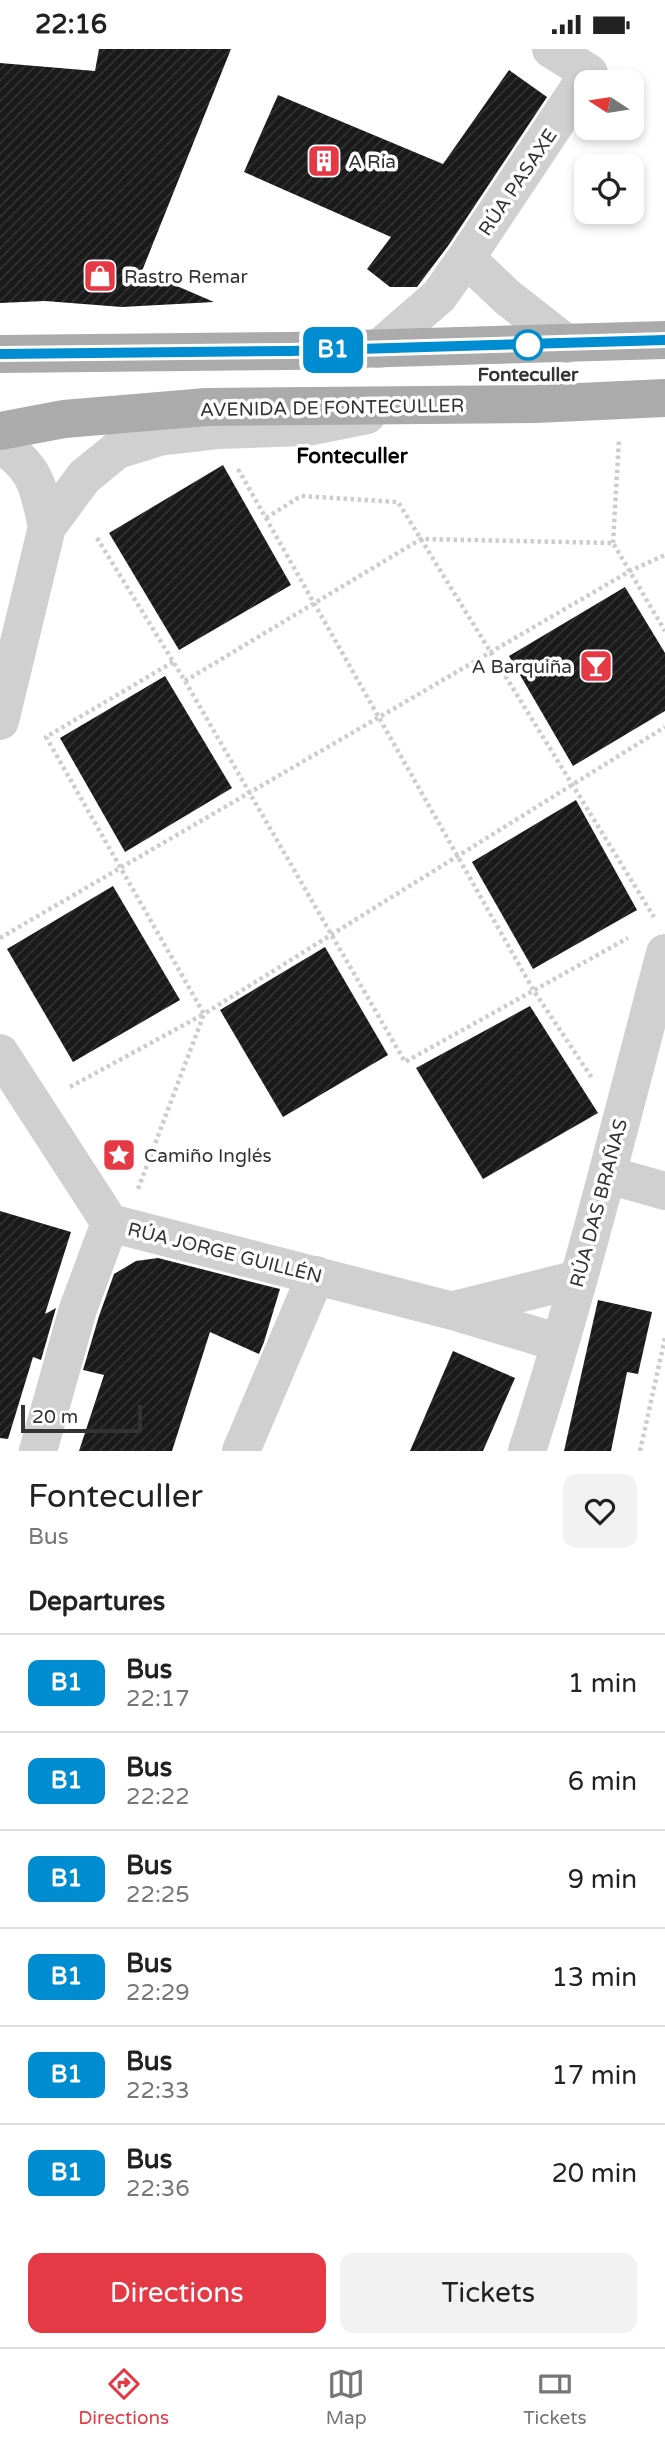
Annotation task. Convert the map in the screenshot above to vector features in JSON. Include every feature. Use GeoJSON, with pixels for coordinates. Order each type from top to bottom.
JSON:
{"type":"FeatureCollection","features":[{"type":"Feature","properties":{"kind":"main road"},"geometry":{"type":"LineString","coordinates":[[0,354],[663,341]]}},
{"type":"Feature","properties":{"kind":"main road","name":"AVENIDA DE FONTECULLER"},"geometry":{"type":"LineString","coordinates":[[0,431],[64,419],[207,407],[536,404],[665,398]]}},
{"type":"Feature","properties":{"kind":"street","name":"RÚA PASAXE"},"geometry":{"type":"LineString","coordinates":[[378,348],[439,296],[589,73],[551,49]]}},
{"type":"Feature","properties":{"kind":"street"},"geometry":{"type":"LineString","coordinates":[[466,258],[507,297],[567,344]]}},
{"type":"Feature","properties":{"kind":"street"},"geometry":{"type":"LineString","coordinates":[[0,721],[47,527],[84,477],[117,450],[159,437],[219,430],[307,427],[421,405]]}},
{"type":"Feature","properties":{"kind":"street"},"geometry":{"type":"LineString","coordinates":[[0,444],[17,455],[37,481],[47,527]]}},
{"type":"Feature","properties":{"kind":"street","name":"RÚA DAS BRAÑAS"},"geometry":{"type":"LineString","coordinates":[[527,1451],[608,1175],[627,1099],[652,937]]}},
{"type":"Feature","properties":{"kind":"street","name":"RÚA JORGE GUILLÉN"},"geometry":{"type":"LineString","coordinates":[[0,1053],[110,1223],[453,1311],[560,1343]]}},
{"type":"Feature","properties":{"kind":"street"},"geometry":{"type":"LineString","coordinates":[[608,1175],[665,1191]]}},
{"type":"Feature","properties":{"kind":"street"},"geometry":{"type":"LineString","coordinates":[[38,1451],[78,1309],[110,1223]]}},
{"type":"Feature","properties":{"kind":"street"},"geometry":{"type":"LineString","coordinates":[[241,1451],[316,1275]]}},
{"type":"Feature","properties":{"kind":"street","name":"RÚA JORGE GUILLÉN"},"geometry":{"type":"LineString","coordinates":[[453,1311],[578,1279]]}},
{"type":"Feature","properties":{"kind":"path"},"geometry":{"type":"LineString","coordinates":[[219,430],[266,518],[534,991],[597,1086],[627,1099]]}},
{"type":"Feature","properties":{"kind":"path"},"geometry":{"type":"LineString","coordinates":[[97,538],[185,681],[405,1062],[534,991],[652,937],[573,785],[398,502],[301,496],[266,518]]}},
{"type":"Feature","properties":{"kind":"path"},"geometry":{"type":"LineString","coordinates":[[185,681],[421,539],[613,543],[665,631]]}},
{"type":"Feature","properties":{"kind":"path"},"geometry":{"type":"LineString","coordinates":[[0,938],[630,571],[665,555]]}},
{"type":"Feature","properties":{"kind":"path"},"geometry":{"type":"LineString","coordinates":[[173,661],[46,737],[204,1014]]}},
{"type":"Feature","properties":{"kind":"path"},"geometry":{"type":"LineString","coordinates":[[33,1101],[81,1082],[204,1014],[665,727]]}},
{"type":"Feature","properties":{"kind":"path"},"geometry":{"type":"LineString","coordinates":[[110,1223],[139,1187],[204,1014]]}},
{"type":"Feature","properties":{"kind":"path"},"geometry":{"type":"LineString","coordinates":[[640,1451],[665,1338]]}},
{"type":"Feature","properties":{"kind":"building"},"geometry":{"type":"Polygon","coordinates":[[[99,49],[231,49],[142,271],[214,302],[122,307],[45,301],[0,303],[0,63],[95,71],[99,49]]]}},
{"type":"Feature","properties":{"kind":"building"},"geometry":{"type":"Polygon","coordinates":[[[509,70],[547,97],[448,246],[417,287],[390,287],[367,269],[391,237],[244,172],[278,95],[443,164],[509,70]]]}},
{"type":"Feature","properties":{"kind":"building"},"geometry":{"type":"Polygon","coordinates":[[[223,465],[291,585],[179,650],[109,533],[223,465]]]}},
{"type":"Feature","properties":{"kind":"building"},"geometry":{"type":"Polygon","coordinates":[[[625,587],[665,653],[665,711],[573,766],[509,656],[625,587]]]}},
{"type":"Feature","properties":{"kind":"building"},"geometry":{"type":"Polygon","coordinates":[[[165,676],[232,788],[125,852],[60,738],[165,676]]]}},
{"type":"Feature","properties":{"kind":"building"},"geometry":{"type":"Polygon","coordinates":[[[576,800],[637,910],[533,969],[472,862],[576,800]]]}},
{"type":"Feature","properties":{"kind":"building"},"geometry":{"type":"Polygon","coordinates":[[[113,886],[180,1000],[73,1062],[7,949],[113,886]]]}},
{"type":"Feature","properties":{"kind":"building"},"geometry":{"type":"Polygon","coordinates":[[[325,947],[388,1055],[283,1117],[220,1010],[325,947]]]}},
{"type":"Feature","properties":{"kind":"building"},"geometry":{"type":"Polygon","coordinates":[[[530,1006],[598,1113],[483,1179],[416,1068],[530,1006]]]}},
{"type":"Feature","properties":{"kind":"building"},"geometry":{"type":"Polygon","coordinates":[[[0,1211],[71,1232],[45,1314],[56,1308],[41,1360],[33,1357],[8,1439],[0,1438],[0,1211]]]}},
{"type":"Feature","properties":{"kind":"building"},"geometry":{"type":"Polygon","coordinates":[[[158,1258],[280,1289],[264,1342],[259,1354],[210,1332],[172,1451],[79,1451],[104,1375],[83,1370],[114,1274],[136,1261],[158,1258]]]}},
{"type":"Feature","properties":{"kind":"building"},"geometry":{"type":"Polygon","coordinates":[[[598,1300],[652,1312],[638,1374],[627,1372],[611,1451],[564,1451],[598,1300]]]}},
{"type":"Feature","properties":{"kind":"building"},"geometry":{"type":"Polygon","coordinates":[[[453,1351],[515,1378],[483,1451],[410,1451],[453,1351]]]}},
{"type":"Feature","properties":{"kind":"bus line","name":"B1"},"geometry":{"type":"LineString","coordinates":[[0,354],[290,351],[665,340]]}},
{"type":"Feature","properties":{"kind":"place","name":"A Ría"},"geometry":{"type":"Point","coordinates":[324,161]}},
{"type":"Feature","properties":{"kind":"place","name":"Rastro Remar"},"geometry":{"type":"Point","coordinates":[100,276]}},
{"type":"Feature","properties":{"kind":"place","name":"Fonteculler"},"geometry":{"type":"Point","coordinates":[528,345]}},
{"type":"Feature","properties":{"kind":"place","name":"A Barquiña"},"geometry":{"type":"Point","coordinates":[596,666]}},
{"type":"Feature","properties":{"kind":"place","name":"Camiño Inglés"},"geometry":{"type":"Point","coordinates":[119,1155]}},
{"type":"Feature","properties":{"kind":"district","name":"Fonteculler"},"geometry":{"type":"Point","coordinates":[352,456]}}]}
